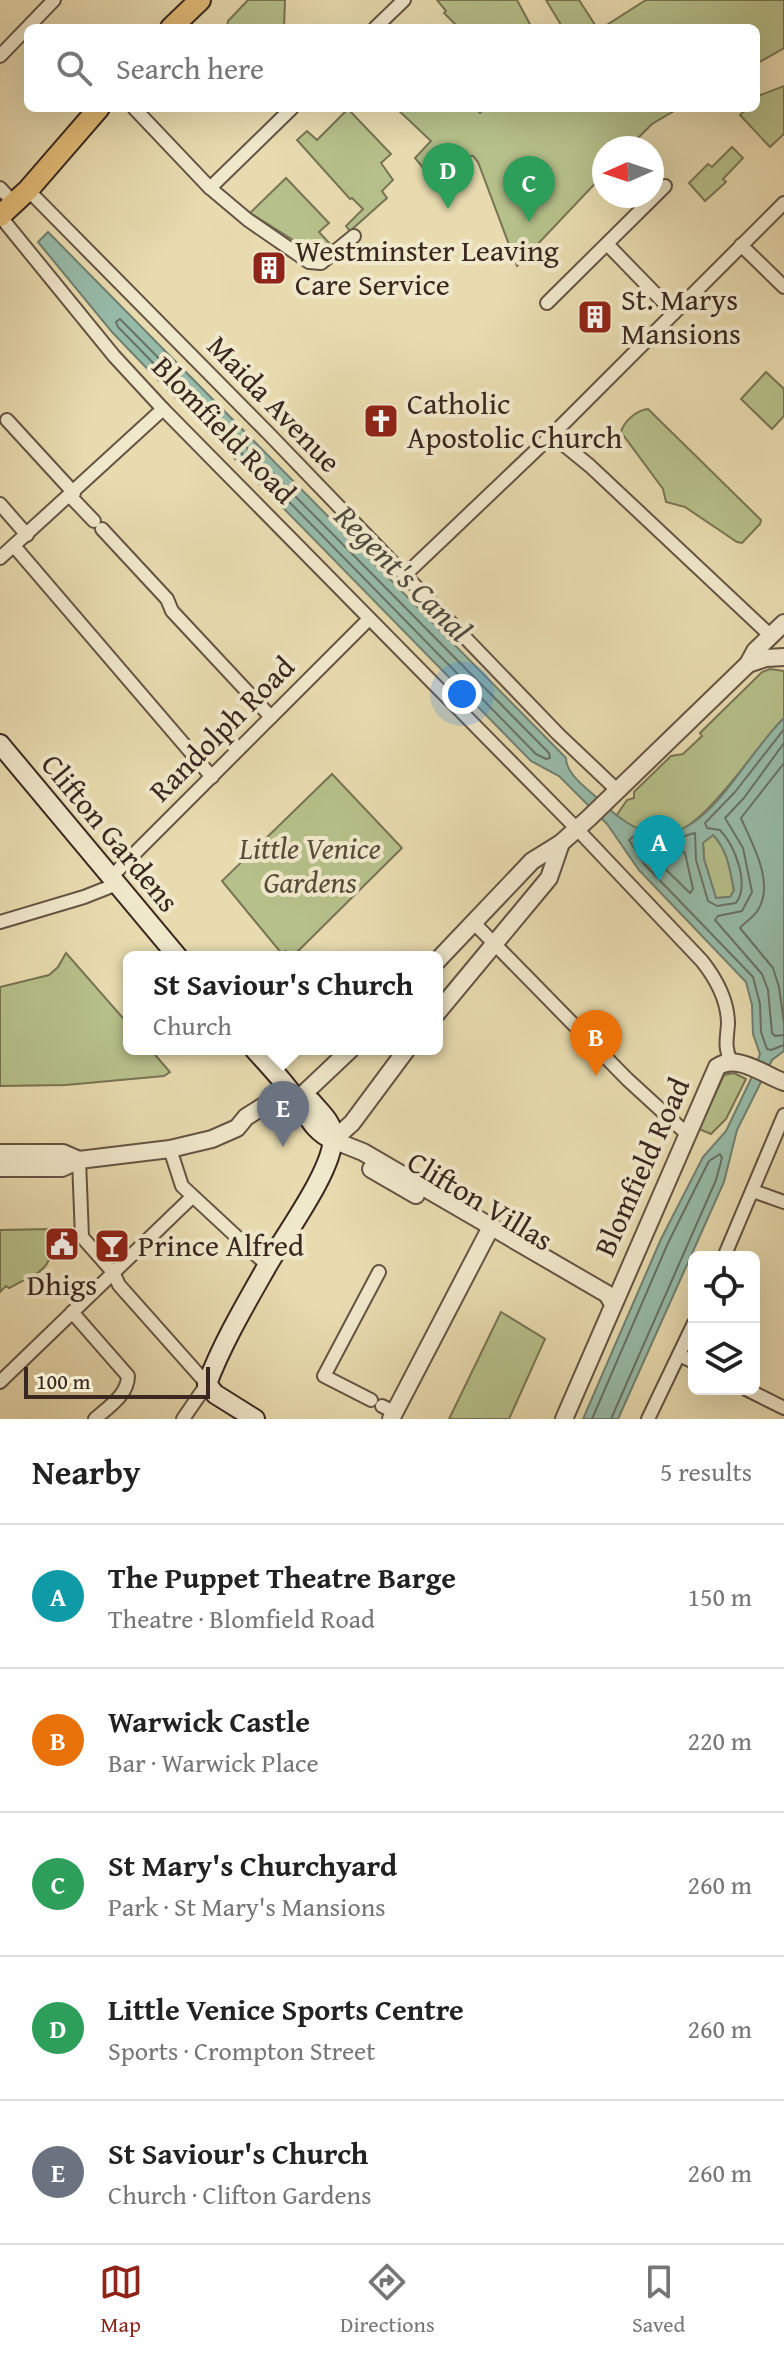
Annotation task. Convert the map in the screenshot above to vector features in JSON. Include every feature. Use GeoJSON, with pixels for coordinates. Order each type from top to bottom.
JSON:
{"type":"FeatureCollection","features":[{"type":"Feature","properties":{"kind":"highway"},"geometry":{"type":"LineString","coordinates":[[175,24],[200,0]]}},
{"type":"Feature","properties":{"kind":"highway"},"geometry":{"type":"LineString","coordinates":[[8,203],[95,112]]}},
{"type":"Feature","properties":{"kind":"main road","name":"Clifton Gardens"},"geometry":{"type":"LineString","coordinates":[[0,744],[173,951]]}},
{"type":"Feature","properties":{"kind":"main road"},"geometry":{"type":"LineString","coordinates":[[255,1419],[215,1394],[207,1384],[267,1265],[317,1182],[333,1140],[320,1135],[293,1095],[259,1055]]}},
{"type":"Feature","properties":{"kind":"street"},"geometry":{"type":"LineString","coordinates":[[31,24],[54,0]]}},
{"type":"Feature","properties":{"kind":"street"},"geometry":{"type":"LineString","coordinates":[[379,24],[404,0]]}},
{"type":"Feature","properties":{"kind":"street"},"geometry":{"type":"LineString","coordinates":[[0,56],[24,31]]}},
{"type":"Feature","properties":{"kind":"street"},"geometry":{"type":"LineString","coordinates":[[138,112],[210,188],[248,220],[309,262],[321,263],[354,236]]}},
{"type":"Feature","properties":{"kind":"street"},"geometry":{"type":"LineString","coordinates":[[210,188],[288,112]]}},
{"type":"Feature","properties":{"kind":"street"},"geometry":{"type":"LineString","coordinates":[[547,303],[665,186]]}},
{"type":"Feature","properties":{"kind":"street","name":"Blomfield Road"},"geometry":{"type":"LineString","coordinates":[[8,203],[114,356],[369,619],[583,824],[710,970],[724,1000],[728,1026],[726,1048],[739,1064]]}},
{"type":"Feature","properties":{"kind":"street","name":"Maida Avenue"},"geometry":{"type":"LineString","coordinates":[[8,203],[269,434],[558,734],[612,796]]}},
{"type":"Feature","properties":{"kind":"street"},"geometry":{"type":"LineString","coordinates":[[404,576],[552,435],[784,203]]}},
{"type":"Feature","properties":{"kind":"street"},"geometry":{"type":"LineString","coordinates":[[607,244],[674,313]]}},
{"type":"Feature","properties":{"kind":"street"},"geometry":{"type":"LineString","coordinates":[[741,245],[784,287]]}},
{"type":"Feature","properties":{"kind":"street"},"geometry":{"type":"LineString","coordinates":[[0,558],[163,409]]}},
{"type":"Feature","properties":{"kind":"street"},"geometry":{"type":"LineString","coordinates":[[7,420],[167,599],[172,611],[271,717]]}},
{"type":"Feature","properties":{"kind":"street"},"geometry":{"type":"LineString","coordinates":[[552,435],[590,466],[771,636]]}},
{"type":"Feature","properties":{"kind":"street"},"geometry":{"type":"LineString","coordinates":[[0,504],[27,535]]}},
{"type":"Feature","properties":{"kind":"street"},"geometry":{"type":"LineString","coordinates":[[14,546],[212,777]]}},
{"type":"Feature","properties":{"kind":"street","name":"Randolph Road"},"geometry":{"type":"LineString","coordinates":[[114,880],[369,619]]}},
{"type":"Feature","properties":{"kind":"street"},"geometry":{"type":"LineString","coordinates":[[443,955],[532,861],[561,843],[583,824],[748,664],[755,651],[784,623]]}},
{"type":"Feature","properties":{"kind":"street"},"geometry":{"type":"LineString","coordinates":[[748,664],[784,657]]}},
{"type":"Feature","properties":{"kind":"street"},"geometry":{"type":"LineString","coordinates":[[443,1006],[549,878],[561,843]]}},
{"type":"Feature","properties":{"kind":"street"},"geometry":{"type":"LineString","coordinates":[[0,922],[84,897],[114,880]]}},
{"type":"Feature","properties":{"kind":"street"},"geometry":{"type":"LineString","coordinates":[[474,923],[627,1079],[687,1134]]}},
{"type":"Feature","properties":{"kind":"street"},"geometry":{"type":"LineString","coordinates":[[0,1168],[62,1168],[79,1160],[199,1144],[227,1134],[246,1117],[293,1095],[343,1055]]}},
{"type":"Feature","properties":{"kind":"street"},"geometry":{"type":"LineString","coordinates":[[333,1140],[352,1123],[403,1055]]}},
{"type":"Feature","properties":{"kind":"street"},"geometry":{"type":"LineString","coordinates":[[739,1064],[778,1080]]}},
{"type":"Feature","properties":{"kind":"street","name":"Blomfield Road"},"geometry":{"type":"LineString","coordinates":[[564,1419],[717,1067],[739,1064]]}},
{"type":"Feature","properties":{"kind":"street"},"geometry":{"type":"LineString","coordinates":[[727,1251],[784,1115]]}},
{"type":"Feature","properties":{"kind":"street","name":"Clifton Villas"},"geometry":{"type":"LineString","coordinates":[[333,1140],[359,1161],[488,1232],[601,1304],[613,1304]]}},
{"type":"Feature","properties":{"kind":"street"},"geometry":{"type":"LineString","coordinates":[[170,1149],[182,1186],[267,1265]]}},
{"type":"Feature","properties":{"kind":"street"},"geometry":{"type":"LineString","coordinates":[[0,1153],[63,1153],[79,1160]]}},
{"type":"Feature","properties":{"kind":"street"},"geometry":{"type":"LineString","coordinates":[[79,1160],[82,1237],[113,1272],[119,1285],[207,1384],[183,1419]]}},
{"type":"Feature","properties":{"kind":"street"},"geometry":{"type":"LineString","coordinates":[[753,1191],[784,1202]]}},
{"type":"Feature","properties":{"kind":"street"},"geometry":{"type":"LineString","coordinates":[[0,1382],[192,1197]]}},
{"type":"Feature","properties":{"kind":"street"},"geometry":{"type":"LineString","coordinates":[[379,1272],[324,1376],[385,1409],[488,1232]]}},
{"type":"Feature","properties":{"kind":"street"},"geometry":{"type":"LineString","coordinates":[[72,1312],[128,1376],[128,1385],[123,1392],[95,1419]]}},
{"type":"Feature","properties":{"kind":"street"},"geometry":{"type":"LineString","coordinates":[[648,1419],[688,1336]]}},
{"type":"Feature","properties":{"kind":"street"},"geometry":{"type":"LineString","coordinates":[[679,1355],[688,1359]]}},
{"type":"Feature","properties":{"kind":"street"},"geometry":{"type":"LineString","coordinates":[[758,1395],[784,1408]]}},
{"type":"Feature","properties":{"kind":"green space"},"geometry":{"type":"Polygon","coordinates":[[[248,0],[285,0],[284,24],[228,24],[248,0]]]}},
{"type":"Feature","properties":{"kind":"green space"},"geometry":{"type":"Polygon","coordinates":[[[437,0],[517,0],[530,24],[455,24],[444,13],[446,11],[437,0]]]}},
{"type":"Feature","properties":{"kind":"green space"},"geometry":{"type":"Polygon","coordinates":[[[546,0],[579,0],[594,24],[561,24],[546,0]]]}},
{"type":"Feature","properties":{"kind":"green space"},"geometry":{"type":"Polygon","coordinates":[[[646,0],[784,0],[784,48],[760,62],[760,24],[608,24],[646,0]]]}},
{"type":"Feature","properties":{"kind":"green space"},"geometry":{"type":"Polygon","coordinates":[[[784,86],[784,134],[770,147],[740,115],[743,112],[760,112],[760,95],[784,86]]]}},
{"type":"Feature","properties":{"kind":"green space"},"geometry":{"type":"Polygon","coordinates":[[[345,112],[351,112],[391,154],[381,163],[393,180],[382,191],[387,198],[350,231],[346,226],[363,209],[350,199],[297,140],[307,131],[317,140],[345,112]]]}},
{"type":"Feature","properties":{"kind":"green space"},"geometry":{"type":"Polygon","coordinates":[[[400,112],[672,112],[652,124],[640,136],[592,136],[592,187],[517,266],[478,162],[473,156],[466,156],[432,179],[415,158],[431,141],[400,112]]]}},
{"type":"Feature","properties":{"kind":"green space"},"geometry":{"type":"Polygon","coordinates":[[[732,147],[743,158],[723,179],[726,182],[705,201],[689,183],[708,164],[712,167],[732,147]]]}},
{"type":"Feature","properties":{"kind":"green space"},"geometry":{"type":"Polygon","coordinates":[[[286,178],[329,223],[319,232],[333,247],[326,252],[309,250],[250,213],[286,178]]]}},
{"type":"Feature","properties":{"kind":"green space"},"geometry":{"type":"Polygon","coordinates":[[[766,372],[784,389],[784,416],[772,429],[741,399],[766,372]]]}},
{"type":"Feature","properties":{"kind":"green space"},"geometry":{"type":"Polygon","coordinates":[[[648,409],[761,520],[742,543],[685,507],[666,502],[663,489],[621,432],[632,417],[648,409]]]}},
{"type":"Feature","properties":{"kind":"green space"},"geometry":{"type":"Polygon","coordinates":[[[770,669],[784,671],[784,718],[710,806],[677,832],[661,836],[643,832],[616,816],[627,800],[634,798],[634,792],[671,756],[683,754],[762,672],[770,669]]]}},
{"type":"Feature","properties":{"kind":"green space","name":"Little Venice Gardens"},"geometry":{"type":"Polygon","coordinates":[[[332,774],[402,848],[298,951],[280,951],[222,881],[332,774]]]}},
{"type":"Feature","properties":{"kind":"green space"},"geometry":{"type":"Polygon","coordinates":[[[713,835],[728,861],[734,891],[731,897],[716,898],[704,859],[703,842],[713,835]]]}},
{"type":"Feature","properties":{"kind":"green space"},"geometry":{"type":"Polygon","coordinates":[[[66,953],[123,1018],[123,1055],[155,1055],[170,1072],[164,1076],[66,1085],[0,1086],[0,987],[49,975],[66,953]]]}},
{"type":"Feature","properties":{"kind":"green space"},"geometry":{"type":"Polygon","coordinates":[[[734,1073],[746,1079],[726,1119],[711,1134],[699,1129],[724,1075],[734,1073]]]}},
{"type":"Feature","properties":{"kind":"green space"},"geometry":{"type":"Polygon","coordinates":[[[52,1229],[51,1254],[44,1268],[0,1292],[0,1230],[52,1229]]]}},
{"type":"Feature","properties":{"kind":"green space"},"geometry":{"type":"Polygon","coordinates":[[[501,1312],[545,1339],[509,1419],[449,1419],[501,1312]]]}},
{"type":"Feature","properties":{"kind":"water"},"geometry":{"type":"Polygon","coordinates":[[[48,232],[566,758],[570,771],[580,783],[634,827],[661,834],[685,828],[706,812],[726,790],[784,718],[784,1051],[772,1060],[737,1130],[724,1182],[693,1251],[688,1251],[688,1262],[618,1419],[583,1419],[661,1239],[703,1157],[726,1131],[750,1081],[760,1054],[753,1034],[752,1005],[746,982],[639,870],[607,824],[559,776],[531,761],[112,332],[38,242],[48,232]],[[713,835],[703,843],[704,859],[716,898],[730,897],[734,890],[725,854],[713,835]]]}},
{"type":"Feature","properties":{"kind":"place","name":"Little Venice Sports Centre"},"geometry":{"type":"Point","coordinates":[448,209]}},
{"type":"Feature","properties":{"kind":"place","name":"St Mary's Churchyard"},"geometry":{"type":"Point","coordinates":[529,222]}},
{"type":"Feature","properties":{"kind":"place","name":"Westminster Leaving Care Service"},"geometry":{"type":"Point","coordinates":[269,268]}},
{"type":"Feature","properties":{"kind":"place","name":"St. Marys Mansions"},"geometry":{"type":"Point","coordinates":[595,317]}},
{"type":"Feature","properties":{"kind":"place","name":"Catholic Apostolic Church"},"geometry":{"type":"Point","coordinates":[381,421]}},
{"type":"Feature","properties":{"kind":"place","name":"The Puppet Theatre Barge"},"geometry":{"type":"Point","coordinates":[659,881]}},
{"type":"Feature","properties":{"kind":"place","name":"Warwick Castle"},"geometry":{"type":"Point","coordinates":[596,1076]}},
{"type":"Feature","properties":{"kind":"place","name":"St Saviour's Church"},"geometry":{"type":"Point","coordinates":[283,1147]}},
{"type":"Feature","properties":{"kind":"place","name":"Dhigs"},"geometry":{"type":"Point","coordinates":[62,1244]}},
{"type":"Feature","properties":{"kind":"place","name":"Prince Alfred"},"geometry":{"type":"Point","coordinates":[112,1246]}},
{"type":"Feature","properties":{"kind":"water label","name":"Regent's Canal"},"geometry":{"type":"Point","coordinates":[403,573]}}]}
